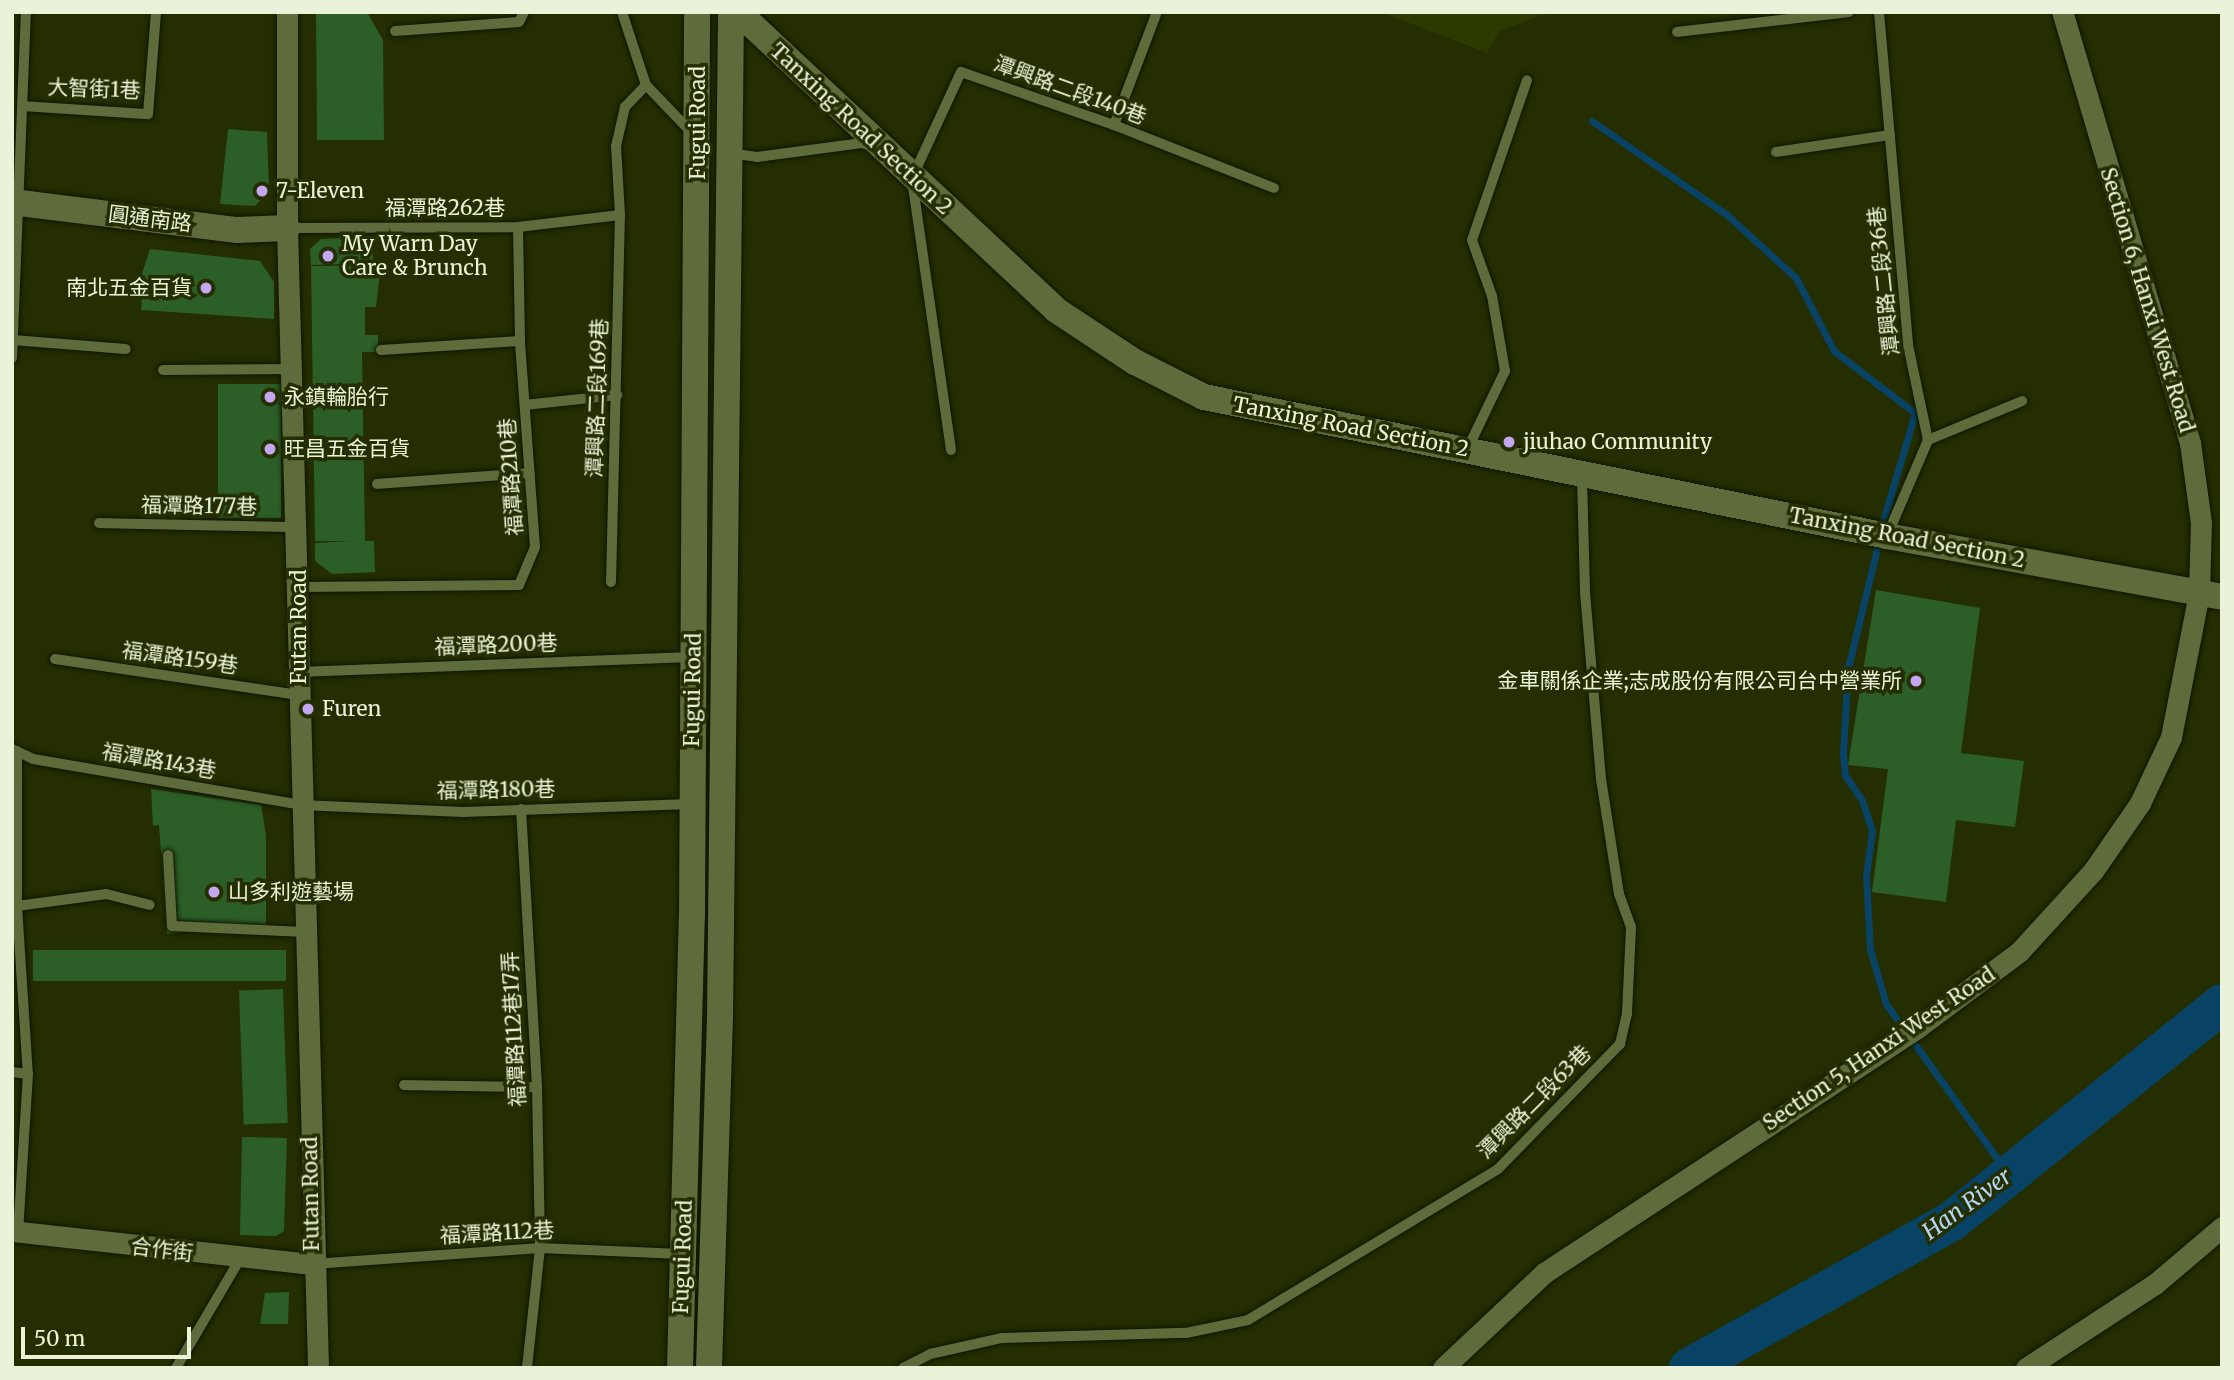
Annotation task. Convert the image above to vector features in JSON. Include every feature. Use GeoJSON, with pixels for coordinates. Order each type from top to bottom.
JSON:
{"type":"FeatureCollection","features":[{"type":"Feature","properties":{"kind":"street","name":"Futan Road"},"geometry":{"type":"LineString","coordinates":[[287,12],[287,228],[300,587],[301,805],[318,1368]]}},
{"type":"Feature","properties":{"kind":"street","name":"Fugui Road"},"geometry":{"type":"LineString","coordinates":[[680,1368],[694,657],[700,141],[697,12]]}},
{"type":"Feature","properties":{"kind":"street","name":"Fugui Road"},"geometry":{"type":"LineString","coordinates":[[709,1368],[720,1017],[731,12]]}},
{"type":"Feature","properties":{"kind":"street","name":"Tanxing Road Section 2"},"geometry":{"type":"LineString","coordinates":[[737,12],[878,148],[1056,310],[1180,386],[1237,406],[1887,536],[2213,596]]}},
{"type":"Feature","properties":{"kind":"street","name":"Section 6, Hanxi West Road"},"geometry":{"type":"LineString","coordinates":[[2062,12],[2190,443],[2213,596]]}},
{"type":"Feature","properties":{"kind":"street","name":"圓通南路"},"geometry":{"type":"LineString","coordinates":[[16,202],[237,230],[287,228]]}},
{"type":"Feature","properties":{"kind":"street","name":"Section 5, Hanxi West Road"},"geometry":{"type":"LineString","coordinates":[[1443,1368],[1544,1273],[1963,997],[2060,911],[2140,803],[2171,737],[2213,596]]}},
{"type":"Feature","properties":{"kind":"street"},"geometry":{"type":"LineString","coordinates":[[2026,1368],[2155,1284],[2222,1227]]}},
{"type":"Feature","properties":{"kind":"street","name":"合作街"},"geometry":{"type":"LineString","coordinates":[[15,1232],[240,1259],[313,1264]]}},
{"type":"Feature","properties":{"kind":"lane"},"geometry":{"type":"LineString","coordinates":[[12,358],[16,202],[26,12]]}},
{"type":"Feature","properties":{"kind":"lane","name":"大智街1巷"},"geometry":{"type":"LineString","coordinates":[[23,106],[148,114],[156,12]]}},
{"type":"Feature","properties":{"kind":"lane"},"geometry":{"type":"LineString","coordinates":[[395,31],[519,22],[524,12]]}},
{"type":"Feature","properties":{"kind":"lane"},"geometry":{"type":"LineString","coordinates":[[622,12],[646,85],[700,141]]}},
{"type":"Feature","properties":{"kind":"lane"},"geometry":{"type":"LineString","coordinates":[[1114,125],[1157,12]]}},
{"type":"Feature","properties":{"kind":"lane"},"geometry":{"type":"LineString","coordinates":[[1677,32],[1849,12]]}},
{"type":"Feature","properties":{"kind":"lane","name":"潭興路二段36巷"},"geometry":{"type":"LineString","coordinates":[[1879,12],[1908,345],[1928,440]]}},
{"type":"Feature","properties":{"kind":"lane"},"geometry":{"type":"LineString","coordinates":[[12,48],[25,50]]}},
{"type":"Feature","properties":{"kind":"lane","name":"潭興路二段140巷"},"geometry":{"type":"LineString","coordinates":[[912,178],[961,72],[1114,125],[1274,188]]}},
{"type":"Feature","properties":{"kind":"lane"},"geometry":{"type":"LineString","coordinates":[[1467,450],[1505,371],[1492,296],[1472,240],[1527,80]]}},
{"type":"Feature","properties":{"kind":"lane","name":"潭興路二段169巷"},"geometry":{"type":"LineString","coordinates":[[611,582],[620,215],[616,146],[625,107],[646,85]]}},
{"type":"Feature","properties":{"kind":"lane"},"geometry":{"type":"LineString","coordinates":[[1776,152],[1890,135]]}},
{"type":"Feature","properties":{"kind":"lane"},"geometry":{"type":"LineString","coordinates":[[729,153],[757,158],[862,143],[878,148]]}},
{"type":"Feature","properties":{"kind":"lane"},"geometry":{"type":"LineString","coordinates":[[912,178],[951,450]]}},
{"type":"Feature","properties":{"kind":"lane","name":"福潭路262巷"},"geometry":{"type":"LineString","coordinates":[[287,228],[518,228],[620,215]]}},
{"type":"Feature","properties":{"kind":"lane","name":"福潭路210巷"},"geometry":{"type":"LineString","coordinates":[[300,587],[519,585],[535,547],[520,341],[518,228]]}},
{"type":"Feature","properties":{"kind":"lane"},"geometry":{"type":"LineString","coordinates":[[13,340],[126,349]]}},
{"type":"Feature","properties":{"kind":"lane"},"geometry":{"type":"LineString","coordinates":[[381,350],[520,341]]}},
{"type":"Feature","properties":{"kind":"lane"},"geometry":{"type":"LineString","coordinates":[[163,370],[292,369]]}},
{"type":"Feature","properties":{"kind":"lane"},"geometry":{"type":"LineString","coordinates":[[525,405],[617,395]]}},
{"type":"Feature","properties":{"kind":"lane"},"geometry":{"type":"LineString","coordinates":[[1887,536],[1928,440],[2022,401]]}},
{"type":"Feature","properties":{"kind":"lane"},"geometry":{"type":"LineString","coordinates":[[377,484],[530,473]]}},
{"type":"Feature","properties":{"kind":"lane","name":"潭興路二段63巷"},"geometry":{"type":"LineString","coordinates":[[903,1368],[930,1354],[1002,1338],[1186,1333],[1248,1320],[1498,1169],[1620,1044],[1627,1013],[1631,927],[1619,894],[1601,779],[1585,592],[1582,475]]}},
{"type":"Feature","properties":{"kind":"lane","name":"福潭路177巷"},"geometry":{"type":"LineString","coordinates":[[99,523],[298,527]]}},
{"type":"Feature","properties":{"kind":"lane","name":"福潭路200巷"},"geometry":{"type":"LineString","coordinates":[[299,672],[694,657]]}},
{"type":"Feature","properties":{"kind":"lane","name":"福潭路159巷"},"geometry":{"type":"LineString","coordinates":[[55,659],[300,695]]}},
{"type":"Feature","properties":{"kind":"lane"},"geometry":{"type":"LineString","coordinates":[[15,750],[17,906],[28,1074],[15,1232]]}},
{"type":"Feature","properties":{"kind":"lane","name":"福潭路143巷"},"geometry":{"type":"LineString","coordinates":[[15,750],[33,759],[301,805]]}},
{"type":"Feature","properties":{"kind":"lane","name":"福潭路180巷"},"geometry":{"type":"LineString","coordinates":[[301,805],[463,812],[691,804]]}},
{"type":"Feature","properties":{"kind":"lane","name":"福潭路112巷17弄"},"geometry":{"type":"LineString","coordinates":[[521,809],[537,1087],[540,1248],[527,1368]]}},
{"type":"Feature","properties":{"kind":"lane"},"geometry":{"type":"LineString","coordinates":[[168,855],[172,926],[305,932]]}},
{"type":"Feature","properties":{"kind":"lane"},"geometry":{"type":"LineString","coordinates":[[17,906],[106,894],[150,905]]}},
{"type":"Feature","properties":{"kind":"lane"},"geometry":{"type":"LineString","coordinates":[[12,1072],[28,1074]]}},
{"type":"Feature","properties":{"kind":"lane"},"geometry":{"type":"LineString","coordinates":[[404,1085],[537,1087]]}},
{"type":"Feature","properties":{"kind":"lane","name":"福潭路112巷"},"geometry":{"type":"LineString","coordinates":[[313,1264],[540,1248],[682,1254]]}},
{"type":"Feature","properties":{"kind":"lane"},"geometry":{"type":"LineString","coordinates":[[176,1368],[240,1259]]}},
{"type":"Feature","properties":{"kind":"shaded area"},"geometry":{"type":"Polygon","coordinates":[[[1381,12],[1551,12],[1499,31],[1487,53],[1381,12]]]}},
{"type":"Feature","properties":{"kind":"building"},"geometry":{"type":"Polygon","coordinates":[[[316,12],[367,12],[383,40],[384,140],[317,140],[316,12]]]}},
{"type":"Feature","properties":{"kind":"building"},"geometry":{"type":"Polygon","coordinates":[[[228,129],[267,132],[269,191],[255,206],[220,204],[228,129]]]}},
{"type":"Feature","properties":{"kind":"building"},"geometry":{"type":"Polygon","coordinates":[[[372,237],[373,263],[311,265],[310,249],[321,239],[372,237]]]}},
{"type":"Feature","properties":{"kind":"building","name":"南北五金百貨"},"geometry":{"type":"Polygon","coordinates":[[[150,249],[260,261],[274,282],[274,319],[141,310],[142,296],[135,295],[150,249]]]}},
{"type":"Feature","properties":{"kind":"building"},"geometry":{"type":"Polygon","coordinates":[[[381,265],[376,307],[365,307],[365,335],[378,335],[378,352],[362,352],[365,541],[374,541],[375,572],[332,574],[315,561],[315,543],[350,541],[315,541],[311,266],[381,265]]]}},
{"type":"Feature","properties":{"kind":"building"},"geometry":{"type":"Polygon","coordinates":[[[218,384],[281,384],[281,518],[218,518],[218,384]]]}},
{"type":"Feature","properties":{"kind":"building","name":"金車關係企業;志成股份有限公司台中營業所"},"geometry":{"type":"Polygon","coordinates":[[[1876,590],[1980,608],[1961,753],[2024,761],[2015,827],[1956,820],[1946,902],[1872,892],[1888,769],[1848,765],[1876,590]]]}},
{"type":"Feature","properties":{"kind":"building","name":"山多利遊藝場"},"geometry":{"type":"Polygon","coordinates":[[[151,789],[261,805],[266,835],[266,925],[184,924],[184,932],[167,934],[159,825],[153,826],[151,789]]]}},
{"type":"Feature","properties":{"kind":"building"},"geometry":{"type":"Polygon","coordinates":[[[33,950],[286,950],[286,981],[33,981],[33,950]]]}},
{"type":"Feature","properties":{"kind":"building"},"geometry":{"type":"Polygon","coordinates":[[[283,989],[288,1123],[244,1124],[239,991],[283,989]]]}},
{"type":"Feature","properties":{"kind":"building"},"geometry":{"type":"Polygon","coordinates":[[[242,1137],[287,1138],[284,1231],[276,1236],[240,1235],[242,1137]]]}},
{"type":"Feature","properties":{"kind":"building"},"geometry":{"type":"Polygon","coordinates":[[[289,1292],[288,1324],[260,1324],[265,1293],[289,1292]]]}},
{"type":"Feature","properties":{"kind":"waterway"},"geometry":{"type":"LineString","coordinates":[[1592,121],[1726,214],[1796,278],[1834,351],[1915,413],[1881,528]]}},
{"type":"Feature","properties":{"kind":"waterway"},"geometry":{"type":"LineString","coordinates":[[1879,540],[1848,668],[1843,753],[1845,775],[1862,800],[1872,831],[1866,876],[1870,949],[1886,1004],[2009,1175]]}},
{"type":"Feature","properties":{"kind":"waterway","name":"Han River"},"geometry":{"type":"LineString","coordinates":[[1689,1368],[1952,1221],[2222,1004]]}},
{"type":"Feature","properties":{"kind":"place","name":"7-Eleven"},"geometry":{"type":"Point","coordinates":[262,191]}},
{"type":"Feature","properties":{"kind":"place","name":"My Warn Day Care & Brunch"},"geometry":{"type":"Point","coordinates":[328,256]}},
{"type":"Feature","properties":{"kind":"place","name":"南北五金百貨"},"geometry":{"type":"Point","coordinates":[206,288]}},
{"type":"Feature","properties":{"kind":"place","name":"永鎮輪胎行"},"geometry":{"type":"Point","coordinates":[270,397]}},
{"type":"Feature","properties":{"kind":"place","name":"jiuhao Community"},"geometry":{"type":"Point","coordinates":[1509,442]}},
{"type":"Feature","properties":{"kind":"place","name":"旺昌五金百貨"},"geometry":{"type":"Point","coordinates":[270,449]}},
{"type":"Feature","properties":{"kind":"place","name":"金車關係企業;志成股份有限公司台中營業所"},"geometry":{"type":"Point","coordinates":[1916,681]}},
{"type":"Feature","properties":{"kind":"place","name":"Furen"},"geometry":{"type":"Point","coordinates":[308,709]}},
{"type":"Feature","properties":{"kind":"place","name":"山多利遊藝場"},"geometry":{"type":"Point","coordinates":[214,892]}}]}
